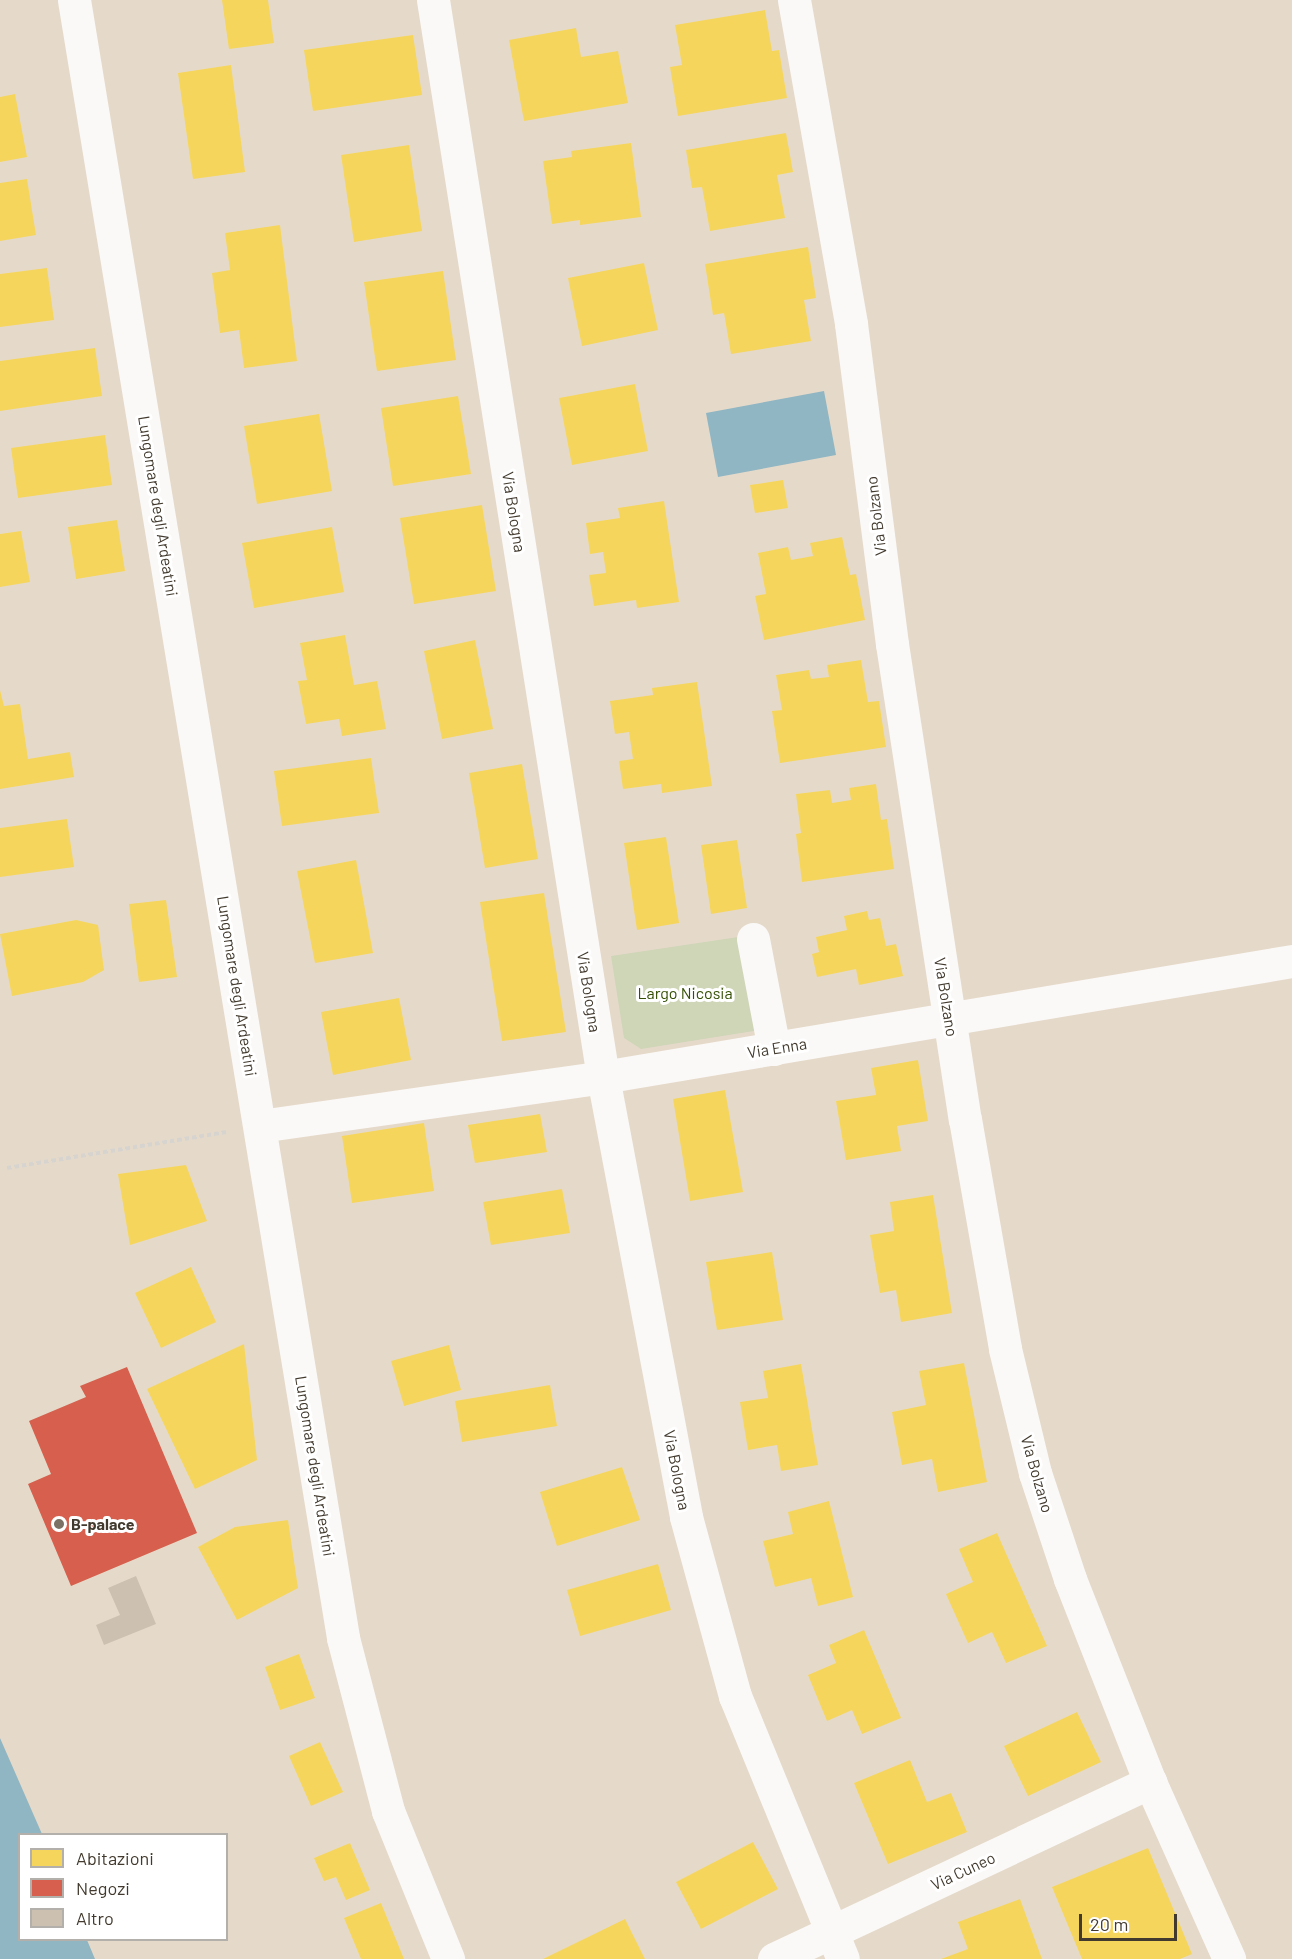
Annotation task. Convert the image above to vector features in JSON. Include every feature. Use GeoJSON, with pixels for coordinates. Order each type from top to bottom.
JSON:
{"type":"FeatureCollection","features":[{"type":"Feature","properties":{"kind":"street","name":"Lungomare degli Ardeatini"},"geometry":{"type":"LineString","coordinates":[[74,0],[345,1649],[369,1748],[394,1830],[448,1959]]}},
{"type":"Feature","properties":{"kind":"street","name":"Via Bologna"},"geometry":{"type":"LineString","coordinates":[[433,0],[603,1077],[701,1583],[744,1721],[837,1946]]}},
{"type":"Feature","properties":{"kind":"street","name":"Via Bolzano"},"geometry":{"type":"LineString","coordinates":[[794,0],[851,324],[892,644],[950,1020],[1005,1349],[1035,1473],[1070,1579],[1150,1782],[1229,1959]]}},
{"type":"Feature","properties":{"kind":"street"},"geometry":{"type":"LineString","coordinates":[[753,939],[774,1049]]}},
{"type":"Feature","properties":{"kind":"street","name":"Via Enna"},"geometry":{"type":"LineString","coordinates":[[260,1126],[603,1077],[1292,961]]}},
{"type":"Feature","properties":{"kind":"street","name":"Via Cuneo"},"geometry":{"type":"LineString","coordinates":[[774,1959],[837,1946],[1150,1782]]}},
{"type":"Feature","properties":{"kind":"path"},"geometry":{"type":"LineString","coordinates":[[7,1168],[260,1126]]}},
{"type":"Feature","properties":{"kind":"green space","name":"Largo Nicosia"},"geometry":{"type":"Polygon","coordinates":[[[745,936],[760,1030],[641,1049],[624,1038],[611,956],[745,936]]]}},
{"type":"Feature","properties":{"kind":"water"},"geometry":{"type":"Polygon","coordinates":[[[824,391],[836,455],[718,477],[706,413],[824,391]]]}},
{"type":"Feature","properties":{"kind":"water"},"geometry":{"type":"Polygon","coordinates":[[[0,1738],[42,1833],[18,1833],[18,1941],[87,1941],[95,1959],[0,1959],[0,1738]]]}},
{"type":"Feature","properties":{"kind":"building: Abitazioni"},"geometry":{"type":"Polygon","coordinates":[[[222,0],[268,0],[274,43],[229,49],[222,0]]]}},
{"type":"Feature","properties":{"kind":"building: Abitazioni"},"geometry":{"type":"Polygon","coordinates":[[[765,10],[772,51],[779,50],[787,98],[678,116],[670,67],[682,65],[675,25],[765,10]]]}},
{"type":"Feature","properties":{"kind":"building: Abitazioni"},"geometry":{"type":"Polygon","coordinates":[[[576,28],[581,57],[618,51],[628,103],[524,121],[509,40],[576,28]]]}},
{"type":"Feature","properties":{"kind":"building: Abitazioni"},"geometry":{"type":"Polygon","coordinates":[[[413,35],[422,95],[313,111],[304,50],[413,35]]]}},
{"type":"Feature","properties":{"kind":"building: Abitazioni"},"geometry":{"type":"Polygon","coordinates":[[[231,65],[245,172],[193,179],[178,73],[231,65]]]}},
{"type":"Feature","properties":{"kind":"building: Abitazioni"},"geometry":{"type":"Polygon","coordinates":[[[15,94],[27,157],[0,162],[0,97],[15,94]]]}},
{"type":"Feature","properties":{"kind":"building: Abitazioni"},"geometry":{"type":"Polygon","coordinates":[[[786,133],[793,172],[777,175],[785,218],[710,231],[702,187],[692,188],[686,150],[786,133]]]}},
{"type":"Feature","properties":{"kind":"building: Abitazioni"},"geometry":{"type":"Polygon","coordinates":[[[631,143],[641,217],[580,225],[580,220],[552,224],[543,161],[572,157],[571,151],[631,143]]]}},
{"type":"Feature","properties":{"kind":"building: Abitazioni"},"geometry":{"type":"Polygon","coordinates":[[[409,145],[422,231],[354,242],[341,155],[409,145]]]}},
{"type":"Feature","properties":{"kind":"building: Abitazioni"},"geometry":{"type":"Polygon","coordinates":[[[27,179],[36,235],[0,241],[0,183],[27,179]]]}},
{"type":"Feature","properties":{"kind":"building: Abitazioni"},"geometry":{"type":"Polygon","coordinates":[[[280,225],[297,361],[244,368],[239,330],[220,333],[212,273],[230,270],[225,233],[280,225]]]}},
{"type":"Feature","properties":{"kind":"building: Abitazioni"},"geometry":{"type":"Polygon","coordinates":[[[808,247],[816,298],[804,300],[811,341],[731,354],[724,313],[713,315],[705,264],[808,247]]]}},
{"type":"Feature","properties":{"kind":"building: Abitazioni"},"geometry":{"type":"Polygon","coordinates":[[[644,263],[658,330],[582,346],[568,278],[644,263]]]}},
{"type":"Feature","properties":{"kind":"building: Abitazioni"},"geometry":{"type":"Polygon","coordinates":[[[47,268],[54,320],[0,327],[0,274],[47,268]]]}},
{"type":"Feature","properties":{"kind":"building: Abitazioni"},"geometry":{"type":"Polygon","coordinates":[[[443,271],[456,360],[377,371],[364,282],[443,271]]]}},
{"type":"Feature","properties":{"kind":"building: Abitazioni"},"geometry":{"type":"Polygon","coordinates":[[[95,348],[102,396],[0,411],[0,361],[95,348]]]}},
{"type":"Feature","properties":{"kind":"building: Abitazioni"},"geometry":{"type":"Polygon","coordinates":[[[635,384],[648,451],[572,465],[559,398],[635,384]]]}},
{"type":"Feature","properties":{"kind":"building: Abitazioni"},"geometry":{"type":"Polygon","coordinates":[[[458,396],[471,474],[393,486],[381,408],[458,396]]]}},
{"type":"Feature","properties":{"kind":"building: Abitazioni"},"geometry":{"type":"Polygon","coordinates":[[[319,414],[332,491],[257,504],[244,426],[319,414]]]}},
{"type":"Feature","properties":{"kind":"building: Abitazioni"},"geometry":{"type":"Polygon","coordinates":[[[105,435],[112,485],[18,498],[11,448],[105,435]]]}},
{"type":"Feature","properties":{"kind":"building: Abitazioni"},"geometry":{"type":"Polygon","coordinates":[[[783,480],[788,508],[755,513],[750,485],[783,480]]]}},
{"type":"Feature","properties":{"kind":"building: Abitazioni"},"geometry":{"type":"Polygon","coordinates":[[[664,501],[679,602],[637,608],[636,600],[594,606],[589,575],[606,573],[603,552],[590,554],[586,523],[620,518],[618,508],[664,501]]]}},
{"type":"Feature","properties":{"kind":"building: Abitazioni"},"geometry":{"type":"Polygon","coordinates":[[[482,505],[496,591],[414,604],[400,518],[482,505]]]}},
{"type":"Feature","properties":{"kind":"building: Abitazioni"},"geometry":{"type":"Polygon","coordinates":[[[117,520],[125,571],[76,579],[68,527],[117,520]]]}},
{"type":"Feature","properties":{"kind":"building: Abitazioni"},"geometry":{"type":"Polygon","coordinates":[[[332,527],[344,592],[254,608],[242,543],[332,527]]]}},
{"type":"Feature","properties":{"kind":"building: Abitazioni"},"geometry":{"type":"Polygon","coordinates":[[[21,531],[30,582],[0,587],[0,534],[21,531]]]}},
{"type":"Feature","properties":{"kind":"building: Abitazioni"},"geometry":{"type":"Polygon","coordinates":[[[842,537],[850,575],[856,574],[865,620],[764,640],[755,596],[766,594],[758,553],[788,547],[791,560],[813,556],[810,543],[842,537]]]}},
{"type":"Feature","properties":{"kind":"building: Abitazioni"},"geometry":{"type":"Polygon","coordinates":[[[345,635],[354,685],[377,681],[386,729],[342,736],[339,719],[306,724],[298,681],[307,680],[300,643],[345,635]]]}},
{"type":"Feature","properties":{"kind":"building: Abitazioni"},"geometry":{"type":"Polygon","coordinates":[[[475,640],[493,729],[442,739],[424,651],[475,640]]]}},
{"type":"Feature","properties":{"kind":"building: Abitazioni"},"geometry":{"type":"Polygon","coordinates":[[[861,660],[868,702],[879,701],[886,747],[780,763],[772,711],[782,710],[776,675],[809,670],[811,679],[829,677],[827,665],[861,660]]]}},
{"type":"Feature","properties":{"kind":"building: Abitazioni"},"geometry":{"type":"Polygon","coordinates":[[[697,682],[712,786],[662,793],[661,784],[623,789],[619,761],[633,759],[629,732],[615,734],[610,701],[653,695],[652,688],[697,682]]]}},
{"type":"Feature","properties":{"kind":"building: Abitazioni"},"geometry":{"type":"Polygon","coordinates":[[[0,690],[4,706],[20,704],[28,759],[70,752],[74,777],[0,789],[0,690]]]}},
{"type":"Feature","properties":{"kind":"building: Abitazioni"},"geometry":{"type":"Polygon","coordinates":[[[371,758],[379,813],[282,826],[274,771],[371,758]]]}},
{"type":"Feature","properties":{"kind":"building: Abitazioni"},"geometry":{"type":"Polygon","coordinates":[[[522,764],[538,859],[485,868],[469,773],[522,764]]]}},
{"type":"Feature","properties":{"kind":"building: Abitazioni"},"geometry":{"type":"Polygon","coordinates":[[[876,784],[881,820],[887,819],[894,869],[802,882],[796,834],[801,833],[796,794],[830,790],[832,803],[851,800],[849,788],[876,784]]]}},
{"type":"Feature","properties":{"kind":"building: Abitazioni"},"geometry":{"type":"Polygon","coordinates":[[[67,819],[74,867],[0,877],[0,828],[67,819]]]}},
{"type":"Feature","properties":{"kind":"building: Abitazioni"},"geometry":{"type":"Polygon","coordinates":[[[666,837],[679,923],[637,930],[624,843],[666,837]]]}},
{"type":"Feature","properties":{"kind":"building: Abitazioni"},"geometry":{"type":"Polygon","coordinates":[[[737,840],[747,908],[711,914],[701,845],[737,840]]]}},
{"type":"Feature","properties":{"kind":"building: Abitazioni"},"geometry":{"type":"Polygon","coordinates":[[[356,860],[373,953],[315,963],[297,871],[356,860]]]}},
{"type":"Feature","properties":{"kind":"building: Abitazioni"},"geometry":{"type":"Polygon","coordinates":[[[544,893],[566,1032],[502,1041],[480,902],[544,893]]]}},
{"type":"Feature","properties":{"kind":"building: Abitazioni"},"geometry":{"type":"Polygon","coordinates":[[[166,900],[177,977],[139,982],[129,904],[166,900]]]}},
{"type":"Feature","properties":{"kind":"building: Abitazioni"},"geometry":{"type":"Polygon","coordinates":[[[867,911],[869,920],[880,918],[886,946],[896,944],[903,976],[859,985],[856,969],[817,977],[812,954],[819,952],[816,937],[847,930],[844,916],[867,911]]]}},
{"type":"Feature","properties":{"kind":"building: Abitazioni"},"geometry":{"type":"Polygon","coordinates":[[[76,920],[98,925],[104,970],[83,982],[12,996],[0,934],[76,920]]]}},
{"type":"Feature","properties":{"kind":"building: Abitazioni"},"geometry":{"type":"Polygon","coordinates":[[[399,998],[411,1060],[333,1075],[321,1012],[399,998]]]}},
{"type":"Feature","properties":{"kind":"building: Abitazioni"},"geometry":{"type":"Polygon","coordinates":[[[918,1060],[928,1121],[897,1126],[901,1151],[846,1160],[836,1101],[876,1095],[871,1068],[918,1060]]]}},
{"type":"Feature","properties":{"kind":"building: Abitazioni"},"geometry":{"type":"Polygon","coordinates":[[[725,1090],[743,1192],[690,1201],[673,1099],[725,1090]]]}},
{"type":"Feature","properties":{"kind":"building: Abitazioni"},"geometry":{"type":"Polygon","coordinates":[[[540,1114],[547,1152],[475,1163],[468,1125],[540,1114]]]}},
{"type":"Feature","properties":{"kind":"building: Abitazioni"},"geometry":{"type":"Polygon","coordinates":[[[424,1123],[434,1191],[352,1203],[342,1136],[424,1123]]]}},
{"type":"Feature","properties":{"kind":"building: Abitazioni"},"geometry":{"type":"Polygon","coordinates":[[[186,1165],[207,1221],[130,1245],[118,1174],[186,1165]]]}},
{"type":"Feature","properties":{"kind":"building: Abitazioni"},"geometry":{"type":"Polygon","coordinates":[[[562,1189],[570,1233],[491,1245],[483,1202],[562,1189]]]}},
{"type":"Feature","properties":{"kind":"building: Abitazioni"},"geometry":{"type":"Polygon","coordinates":[[[933,1195],[952,1313],[901,1322],[896,1290],[880,1293],[870,1235],[894,1231],[890,1202],[933,1195]]]}},
{"type":"Feature","properties":{"kind":"building: Abitazioni"},"geometry":{"type":"Polygon","coordinates":[[[772,1252],[783,1320],[717,1330],[706,1262],[772,1252]]]}},
{"type":"Feature","properties":{"kind":"building: Abitazioni"},"geometry":{"type":"Polygon","coordinates":[[[191,1267],[216,1322],[161,1348],[135,1293],[191,1267]]]}},
{"type":"Feature","properties":{"kind":"building: Abitazioni"},"geometry":{"type":"Polygon","coordinates":[[[244,1344],[257,1460],[195,1489],[147,1389],[244,1344]]]}},
{"type":"Feature","properties":{"kind":"building: Abitazioni"},"geometry":{"type":"Polygon","coordinates":[[[449,1345],[461,1390],[404,1406],[391,1361],[449,1345]]]}},
{"type":"Feature","properties":{"kind":"building: Abitazioni"},"geometry":{"type":"Polygon","coordinates":[[[964,1363],[987,1482],[938,1492],[932,1459],[902,1465],[892,1412],[926,1405],[919,1371],[964,1363]]]}},
{"type":"Feature","properties":{"kind":"building: Abitazioni"},"geometry":{"type":"Polygon","coordinates":[[[801,1364],[818,1465],[781,1471],[777,1445],[748,1450],[740,1402],[768,1398],[763,1371],[801,1364]]]}},
{"type":"Feature","properties":{"kind":"building: Abitazioni"},"geometry":{"type":"Polygon","coordinates":[[[550,1385],[557,1426],[462,1442],[455,1401],[550,1385]]]}},
{"type":"Feature","properties":{"kind":"building: Abitazioni"},"geometry":{"type":"Polygon","coordinates":[[[622,1467],[640,1520],[557,1546],[540,1492],[622,1467]]]}},
{"type":"Feature","properties":{"kind":"building: Abitazioni"},"geometry":{"type":"Polygon","coordinates":[[[829,1501],[853,1597],[818,1606],[811,1578],[775,1587],[763,1541],[793,1534],[788,1512],[829,1501]]]}},
{"type":"Feature","properties":{"kind":"building: Abitazioni"},"geometry":{"type":"Polygon","coordinates":[[[288,1520],[298,1588],[237,1620],[198,1547],[235,1527],[288,1520]]]}},
{"type":"Feature","properties":{"kind":"building: Abitazioni"},"geometry":{"type":"Polygon","coordinates":[[[997,1533],[1047,1646],[1006,1663],[992,1632],[968,1643],[946,1594],[973,1582],[959,1549],[997,1533]]]}},
{"type":"Feature","properties":{"kind":"building: Abitazioni"},"geometry":{"type":"Polygon","coordinates":[[[658,1564],[671,1610],[580,1636],[567,1590],[658,1564]]]}},
{"type":"Feature","properties":{"kind":"building: Abitazioni"},"geometry":{"type":"Polygon","coordinates":[[[864,1630],[901,1718],[862,1734],[852,1710],[827,1721],[808,1675],[836,1663],[829,1645],[864,1630]]]}},
{"type":"Feature","properties":{"kind":"building: Abitazioni"},"geometry":{"type":"Polygon","coordinates":[[[299,1654],[315,1698],[280,1710],[265,1667],[299,1654]]]}},
{"type":"Feature","properties":{"kind":"building: Abitazioni"},"geometry":{"type":"Polygon","coordinates":[[[1077,1712],[1101,1762],[1028,1796],[1004,1746],[1077,1712]]]}},
{"type":"Feature","properties":{"kind":"building: Abitazioni"},"geometry":{"type":"Polygon","coordinates":[[[320,1742],[343,1792],[311,1806],[289,1756],[320,1742]]]}},
{"type":"Feature","properties":{"kind":"building: Abitazioni"},"geometry":{"type":"Polygon","coordinates":[[[910,1760],[927,1802],[951,1793],[967,1832],[888,1864],[854,1783],[910,1760]]]}},
{"type":"Feature","properties":{"kind":"building: Abitazioni"},"geometry":{"type":"Polygon","coordinates":[[[753,1842],[778,1889],[701,1929],[676,1882],[753,1842]]]}},
{"type":"Feature","properties":{"kind":"building: Abitazioni"},"geometry":{"type":"Polygon","coordinates":[[[350,1843],[370,1890],[346,1900],[336,1877],[324,1881],[314,1858],[350,1843]]]}},
{"type":"Feature","properties":{"kind":"building: Abitazioni"},"geometry":{"type":"Polygon","coordinates":[[[1148,1848],[1192,1954],[1180,1959],[1082,1959],[1052,1887],[1148,1848]]]}},
{"type":"Feature","properties":{"kind":"building: Abitazioni"},"geometry":{"type":"Polygon","coordinates":[[[1020,1899],[1042,1959],[941,1959],[968,1949],[958,1922],[1020,1899]]]}},
{"type":"Feature","properties":{"kind":"building: Abitazioni"},"geometry":{"type":"Polygon","coordinates":[[[381,1903],[404,1959],[361,1959],[344,1918],[381,1903]]]}},
{"type":"Feature","properties":{"kind":"building: Abitazioni"},"geometry":{"type":"Polygon","coordinates":[[[625,1919],[645,1959],[543,1959],[625,1919]]]}},
{"type":"Feature","properties":{"kind":"building: Negozi"},"geometry":{"type":"Polygon","coordinates":[[[127,1367],[197,1533],[71,1586],[28,1484],[51,1474],[29,1421],[86,1397],[80,1386],[127,1367]]]}},
{"type":"Feature","properties":{"kind":"building: Altro"},"geometry":{"type":"Polygon","coordinates":[[[136,1576],[156,1624],[104,1645],[96,1625],[120,1615],[108,1588],[136,1576]]]}},
{"type":"Feature","properties":{"kind":"place","name":"B-palace"},"geometry":{"type":"Point","coordinates":[59,1524]}}]}
